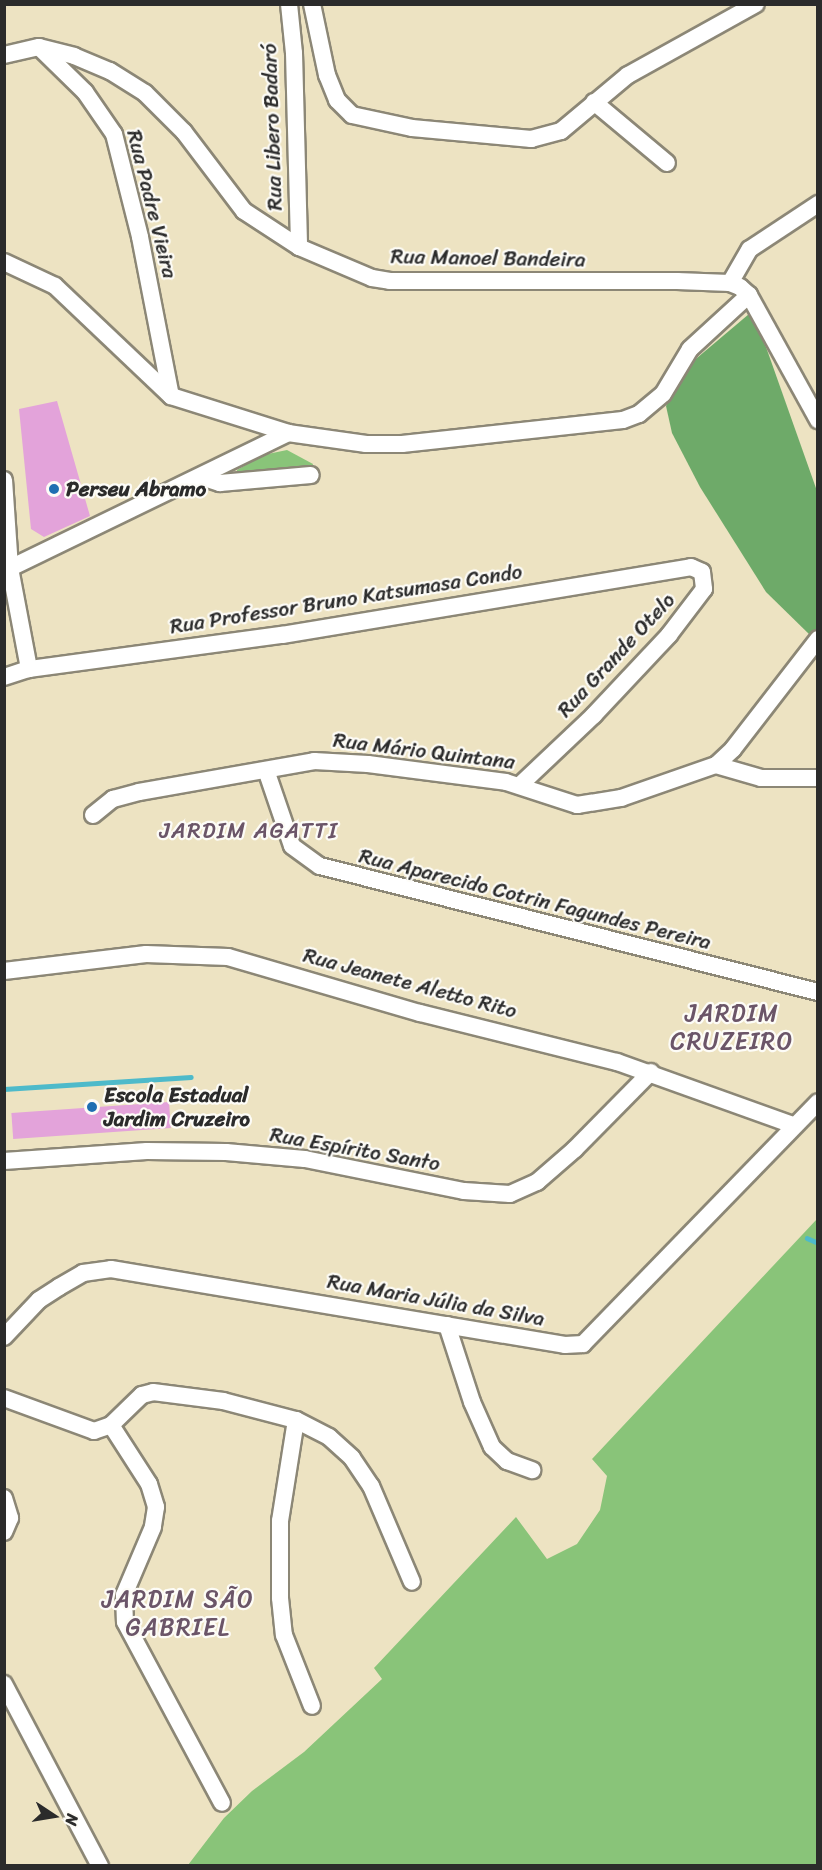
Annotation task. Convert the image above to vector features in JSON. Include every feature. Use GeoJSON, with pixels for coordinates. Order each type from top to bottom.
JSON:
{"type":"FeatureCollection","features":[{"type":"Feature","properties":{"kind":"street","name":"Rua Libero Badaró"},"geometry":{"type":"LineString","coordinates":[[289,4],[294,53],[299,247]]}},
{"type":"Feature","properties":{"kind":"street"},"geometry":{"type":"LineString","coordinates":[[312,4],[327,75],[337,100],[352,115],[412,128],[531,139],[561,131],[628,75],[756,4]]}},
{"type":"Feature","properties":{"kind":"street","name":"Rua Manoel Bandeira"},"geometry":{"type":"LineString","coordinates":[[4,55],[39,47],[74,56],[110,71],[145,93],[184,132],[244,211],[299,247],[348,270],[390,281],[730,283]]}},
{"type":"Feature","properties":{"kind":"street","name":"Rua Padre Vieira"},"geometry":{"type":"LineString","coordinates":[[39,47],[85,92],[114,134],[140,237],[171,396]]}},
{"type":"Feature","properties":{"kind":"street"},"geometry":{"type":"LineString","coordinates":[[594,102],[668,163]]}},
{"type":"Feature","properties":{"kind":"street"},"geometry":{"type":"LineString","coordinates":[[818,204],[750,249],[730,283],[749,295],[818,420]]}},
{"type":"Feature","properties":{"kind":"street"},"geometry":{"type":"LineString","coordinates":[[4,262],[55,286],[171,396],[288,434],[366,444],[402,444],[623,420],[652,407],[690,349],[749,295]]}},
{"type":"Feature","properties":{"kind":"street"},"geometry":{"type":"LineString","coordinates":[[7,569],[288,434]]}},
{"type":"Feature","properties":{"kind":"street"},"geometry":{"type":"LineString","coordinates":[[201,477],[220,483],[311,475]]}},
{"type":"Feature","properties":{"kind":"street"},"geometry":{"type":"LineString","coordinates":[[4,480],[7,569],[29,669]]}},
{"type":"Feature","properties":{"kind":"street","name":"Rua Grande Otelo"},"geometry":{"type":"LineString","coordinates":[[520,785],[594,715],[669,635],[704,589],[702,572],[691,567],[668,571]]}},
{"type":"Feature","properties":{"kind":"street","name":"Rua Professor Bruno Katsumasa Condo"},"geometry":{"type":"LineString","coordinates":[[4,677],[29,669],[317,629],[668,571]]}},
{"type":"Feature","properties":{"kind":"street"},"geometry":{"type":"LineString","coordinates":[[716,765],[733,749],[818,639]]}},
{"type":"Feature","properties":{"kind":"street","name":"Rua Mário Quintana"},"geometry":{"type":"LineString","coordinates":[[93,815],[113,799],[139,792],[266,770],[335,761],[520,785],[567,804],[591,805],[716,765]]}},
{"type":"Feature","properties":{"kind":"street"},"geometry":{"type":"LineString","coordinates":[[716,765],[761,778],[818,778]]}},
{"type":"Feature","properties":{"kind":"street","name":"Rua Aparecido Cotrin Fagundes Pereira"},"geometry":{"type":"LineString","coordinates":[[266,770],[292,846],[320,866],[818,992]]}},
{"type":"Feature","properties":{"kind":"street","name":"Rua Jeanete Aletto Rito"},"geometry":{"type":"LineString","coordinates":[[4,971],[124,956],[228,957],[420,1013],[651,1072],[793,1125]]}},
{"type":"Feature","properties":{"kind":"street","name":"Rua Espírito Santo"},"geometry":{"type":"LineString","coordinates":[[4,1161],[147,1151],[226,1152],[305,1159],[493,1196],[510,1194],[537,1182],[575,1149],[651,1072]]}},
{"type":"Feature","properties":{"kind":"street","name":"Rua Maria Júlia da Silva"},"geometry":{"type":"LineString","coordinates":[[4,1336],[39,1300],[96,1269],[154,1274],[565,1345],[590,1340],[793,1125],[818,1102]]}},
{"type":"Feature","properties":{"kind":"street"},"geometry":{"type":"LineString","coordinates":[[447,1325],[472,1402],[492,1447],[507,1461],[532,1470]]}},
{"type":"Feature","properties":{"kind":"street"},"geometry":{"type":"LineString","coordinates":[[4,1398],[94,1431],[111,1425],[142,1395],[153,1392],[223,1401],[296,1420],[328,1437],[352,1458],[371,1486],[412,1582]]}},
{"type":"Feature","properties":{"kind":"street"},"geometry":{"type":"LineString","coordinates":[[296,1420],[280,1521],[280,1598],[287,1644],[312,1706]]}},
{"type":"Feature","properties":{"kind":"street"},"geometry":{"type":"LineString","coordinates":[[111,1425],[149,1484],[156,1507],[153,1527],[124,1595],[125,1622],[222,1803]]}},
{"type":"Feature","properties":{"kind":"street"},"geometry":{"type":"LineString","coordinates":[[4,1498],[10,1518],[4,1532]]}},
{"type":"Feature","properties":{"kind":"street"},"geometry":{"type":"LineString","coordinates":[[4,1684],[100,1866]]}},
{"type":"Feature","properties":{"kind":"green space"},"geometry":{"type":"Polygon","coordinates":[[[749,314],[766,347],[817,491],[818,630],[812,637],[766,592],[700,487],[672,433],[666,406],[691,363],[749,314]]]}},
{"type":"Feature","properties":{"kind":"green space"},"geometry":{"type":"Polygon","coordinates":[[[287,450],[313,464],[311,473],[238,480],[237,470],[263,455],[287,450]]]}},
{"type":"Feature","properties":{"kind":"green space"},"geometry":{"type":"Polygon","coordinates":[[[817,1219],[817,1865],[188,1865],[224,1818],[252,1791],[304,1752],[382,1679],[374,1668],[516,1517],[547,1559],[577,1544],[600,1510],[607,1476],[592,1459],[817,1219]]]}},
{"type":"Feature","properties":{"kind":"building","name":"Perseu Abramo"},"geometry":{"type":"Polygon","coordinates":[[[57,401],[90,516],[44,537],[31,529],[19,409],[57,401]]]}},
{"type":"Feature","properties":{"kind":"building"},"geometry":{"type":"Polygon","coordinates":[[[169,1102],[171,1128],[13,1139],[11,1113],[169,1102]]]}},
{"type":"Feature","properties":{"kind":"waterway"},"geometry":{"type":"LineString","coordinates":[[4,1089],[191,1077]]}},
{"type":"Feature","properties":{"kind":"waterway"},"geometry":{"type":"LineString","coordinates":[[807,1238],[818,1243]]}},
{"type":"Feature","properties":{"kind":"place","name":"Perseu Abramo"},"geometry":{"type":"Point","coordinates":[54,489]}},
{"type":"Feature","properties":{"kind":"place","name":"Escola Estadual Jardim Cruzeiro"},"geometry":{"type":"Point","coordinates":[92,1107]}},
{"type":"Feature","properties":{"kind":"district","name":"JARDIM AGATTI"},"geometry":{"type":"Point","coordinates":[249,831]}},
{"type":"Feature","properties":{"kind":"district","name":"JARDIM CRUZEIRO"},"geometry":{"type":"Point","coordinates":[732,1028]}},
{"type":"Feature","properties":{"kind":"district","name":"JARDIM SÃO GABRIEL"},"geometry":{"type":"Point","coordinates":[178,1614]}}]}
